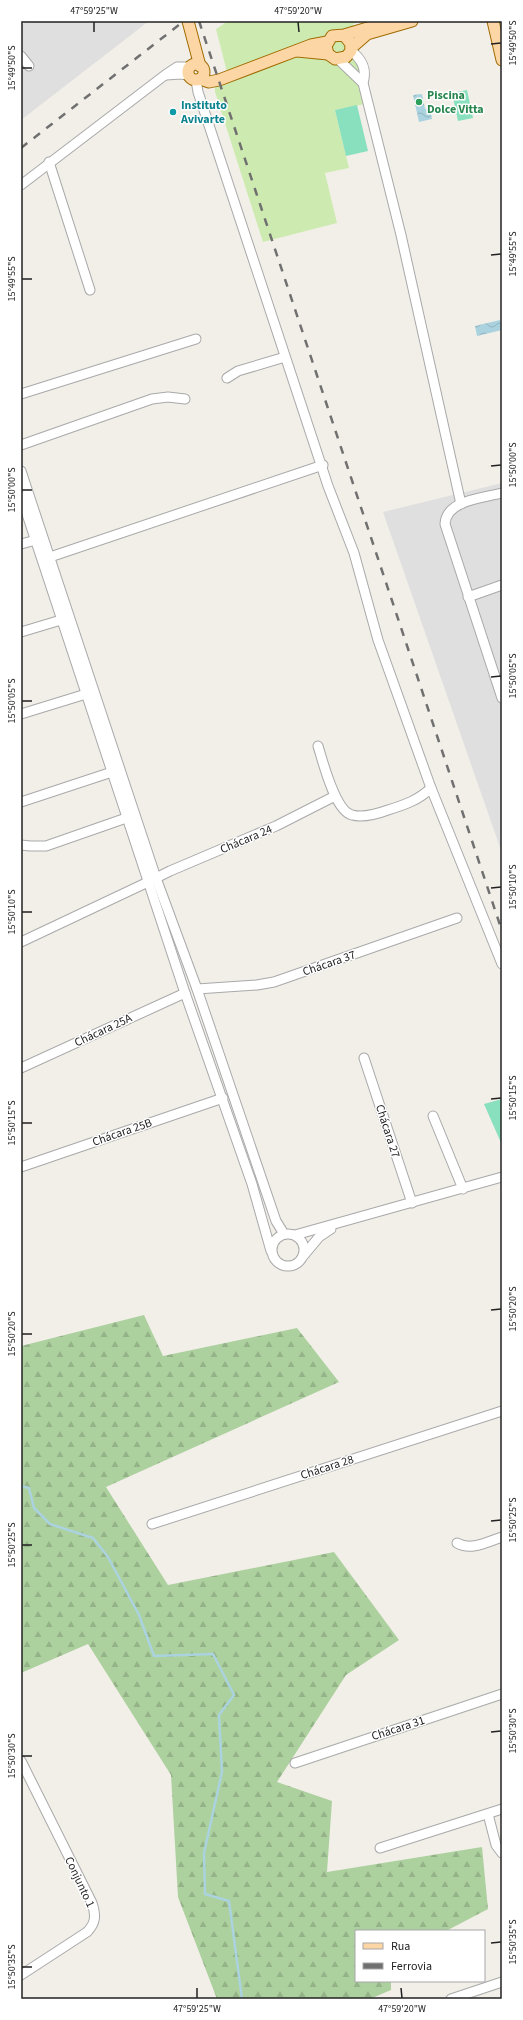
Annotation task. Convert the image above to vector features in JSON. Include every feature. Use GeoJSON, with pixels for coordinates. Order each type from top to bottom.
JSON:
{"type":"FeatureCollection","features":[{"type":"Feature","properties":{"kind":"main road"},"geometry":{"type":"LineString","coordinates":[[188,21],[193,45],[196,72],[209,82],[219,80],[311,45],[327,42],[336,35],[344,36],[391,21]]}},
{"type":"Feature","properties":{"kind":"main road"},"geometry":{"type":"LineString","coordinates":[[297,51],[328,54],[339,60],[346,57],[351,49],[367,34],[412,21]]}},
{"type":"Feature","properties":{"kind":"main road"},"geometry":{"type":"LineString","coordinates":[[493,21],[502,60]]}},
{"type":"Feature","properties":{"kind":"main road"},"geometry":{"type":"LineString","coordinates":[[344,36],[350,40],[351,49]]}},
{"type":"Feature","properties":{"kind":"main road"},"geometry":{"type":"LineString","coordinates":[[327,42],[328,54]]}},
{"type":"Feature","properties":{"kind":"street"},"geometry":{"type":"LineString","coordinates":[[351,49],[361,61],[365,75],[363,83],[401,236],[461,504]]}},
{"type":"Feature","properties":{"kind":"street"},"geometry":{"type":"LineString","coordinates":[[21,56],[29,66]]}},
{"type":"Feature","properties":{"kind":"street"},"geometry":{"type":"LineString","coordinates":[[339,60],[363,83]]}},
{"type":"Feature","properties":{"kind":"street"},"geometry":{"type":"LineString","coordinates":[[21,185],[165,75],[196,72],[198,92],[323,465],[328,486],[354,553],[378,640],[432,788],[502,964]]}},
{"type":"Feature","properties":{"kind":"street"},"geometry":{"type":"LineString","coordinates":[[50,162],[90,290]]}},
{"type":"Feature","properties":{"kind":"street"},"geometry":{"type":"LineString","coordinates":[[21,394],[196,339]]}},
{"type":"Feature","properties":{"kind":"street"},"geometry":{"type":"LineString","coordinates":[[227,378],[238,372],[286,357]]}},
{"type":"Feature","properties":{"kind":"street"},"geometry":{"type":"LineString","coordinates":[[21,445],[152,399],[185,399]]}},
{"type":"Feature","properties":{"kind":"street"},"geometry":{"type":"LineString","coordinates":[[50,557],[323,465]]}},
{"type":"Feature","properties":{"kind":"street"},"geometry":{"type":"LineString","coordinates":[[21,471],[50,557],[152,880],[185,993],[264,1220],[274,1260],[281,1265],[290,1266],[298,1262],[319,1237],[339,1224]]}},
{"type":"Feature","properties":{"kind":"street"},"geometry":{"type":"LineString","coordinates":[[502,493],[461,504],[452,508],[446,516],[445,524],[468,597],[498,671],[502,698]]}},
{"type":"Feature","properties":{"kind":"street"},"geometry":{"type":"LineString","coordinates":[[21,496],[112,772],[131,816]]}},
{"type":"Feature","properties":{"kind":"street"},"geometry":{"type":"LineString","coordinates":[[21,544],[36,540]]}},
{"type":"Feature","properties":{"kind":"street"},"geometry":{"type":"LineString","coordinates":[[468,597],[502,585]]}},
{"type":"Feature","properties":{"kind":"street"},"geometry":{"type":"LineString","coordinates":[[21,632],[61,620]]}},
{"type":"Feature","properties":{"kind":"street"},"geometry":{"type":"LineString","coordinates":[[21,714],[86,694]]}},
{"type":"Feature","properties":{"kind":"street"},"geometry":{"type":"LineString","coordinates":[[318,746],[335,796],[347,813],[356,816],[376,814],[412,802],[424,796],[432,788]]}},
{"type":"Feature","properties":{"kind":"street"},"geometry":{"type":"LineString","coordinates":[[21,802],[112,772]]}},
{"type":"Feature","properties":{"kind":"street","name":"Chácara 24"},"geometry":{"type":"LineString","coordinates":[[21,942],[170,870],[276,826],[335,796]]}},
{"type":"Feature","properties":{"kind":"street"},"geometry":{"type":"LineString","coordinates":[[21,845],[34,847],[46,846],[131,816]]}},
{"type":"Feature","properties":{"kind":"street"},"geometry":{"type":"LineString","coordinates":[[152,880],[197,989],[276,1221],[284,1234]]}},
{"type":"Feature","properties":{"kind":"street","name":"Chácara 37"},"geometry":{"type":"LineString","coordinates":[[197,989],[257,985],[274,982],[457,918]]}},
{"type":"Feature","properties":{"kind":"street","name":"Chácara 25A"},"geometry":{"type":"LineString","coordinates":[[21,1068],[185,993]]}},
{"type":"Feature","properties":{"kind":"street","name":"Chácara 27"},"geometry":{"type":"LineString","coordinates":[[364,1058],[412,1203]]}},
{"type":"Feature","properties":{"kind":"street","name":"Chácara 25B"},"geometry":{"type":"LineString","coordinates":[[21,1167],[222,1098]]}},
{"type":"Feature","properties":{"kind":"street"},"geometry":{"type":"LineString","coordinates":[[433,1116],[463,1188]]}},
{"type":"Feature","properties":{"kind":"street"},"geometry":{"type":"LineString","coordinates":[[271,1251],[272,1244],[277,1237],[284,1234],[295,1235],[339,1224],[502,1177]]}},
{"type":"Feature","properties":{"kind":"street"},"geometry":{"type":"LineString","coordinates":[[295,1235],[303,1244],[304,1255]]}},
{"type":"Feature","properties":{"kind":"street","name":"Chácara 28"},"geometry":{"type":"LineString","coordinates":[[152,1524],[502,1411]]}},
{"type":"Feature","properties":{"kind":"street"},"geometry":{"type":"LineString","coordinates":[[457,1543],[463,1547],[470,1547],[502,1537]]}},
{"type":"Feature","properties":{"kind":"street","name":"Chácara 31"},"geometry":{"type":"LineString","coordinates":[[295,1763],[502,1694]]}},
{"type":"Feature","properties":{"kind":"street","name":"Conjunto 1"},"geometry":{"type":"LineString","coordinates":[[21,1761],[92,1903],[95,1919],[92,1927],[87,1932],[21,1975]]}},
{"type":"Feature","properties":{"kind":"street"},"geometry":{"type":"LineString","coordinates":[[380,1848],[502,1809]]}},
{"type":"Feature","properties":{"kind":"street"},"geometry":{"type":"LineString","coordinates":[[488,1814],[496,1845],[502,1853]]}},
{"type":"Feature","properties":{"kind":"street"},"geometry":{"type":"LineString","coordinates":[[451,1999],[502,1982]]}},
{"type":"Feature","properties":{"kind":"shaded area"},"geometry":{"type":"Polygon","coordinates":[[[28,21],[149,21],[21,120],[21,25],[28,21]]]}},
{"type":"Feature","properties":{"kind":"shaded area"},"geometry":{"type":"Polygon","coordinates":[[[502,483],[502,853],[383,512],[502,483]]]}},
{"type":"Feature","properties":{"kind":"green space"},"geometry":{"type":"Polygon","coordinates":[[[228,21],[363,21],[353,24],[370,103],[335,110],[349,168],[325,173],[337,223],[263,242],[215,92],[215,87],[229,80],[216,29],[228,21]]]}},
{"type":"Feature","properties":{"kind":"green space"},"geometry":{"type":"Polygon","coordinates":[[[467,90],[473,118],[458,121],[452,93],[467,90]]]}},
{"type":"Feature","properties":{"kind":"green space"},"geometry":{"type":"Polygon","coordinates":[[[357,105],[368,151],[346,156],[335,110],[357,105]]]}},
{"type":"Feature","properties":{"kind":"green space"},"geometry":{"type":"Polygon","coordinates":[[[502,1099],[502,1145],[484,1104],[502,1099]]]}},
{"type":"Feature","properties":{"kind":"green space"},"geometry":{"type":"Polygon","coordinates":[[[144,1315],[163,1356],[297,1328],[339,1382],[106,1487],[168,1585],[334,1552],[399,1640],[346,1675],[277,1782],[332,1801],[327,1872],[482,1847],[488,1909],[448,1930],[355,1930],[355,1982],[391,1982],[391,1990],[370,1999],[217,1999],[178,1897],[171,1775],[88,1644],[21,1673],[21,1346],[144,1315]]]}},
{"type":"Feature","properties":{"kind":"water","name":"Piscina Dolce Vitta"},"geometry":{"type":"Polygon","coordinates":[[[422,94],[425,109],[430,108],[432,119],[419,122],[413,95],[422,94]]]}},
{"type":"Feature","properties":{"kind":"water"},"geometry":{"type":"Polygon","coordinates":[[[500,320],[502,330],[477,336],[475,326],[500,320]]]}},
{"type":"Feature","properties":{"kind":"waterway"},"geometry":{"type":"LineString","coordinates":[[21,1486],[29,1488],[34,1508],[50,1524],[93,1538],[108,1557],[139,1615],[154,1656],[213,1654],[234,1695],[219,1715],[222,1772],[204,1853],[205,1894],[229,1901],[242,1999]]}},
{"type":"Feature","properties":{"kind":"railway"},"geometry":{"type":"LineString","coordinates":[[21,148],[184,21]]}},
{"type":"Feature","properties":{"kind":"railway"},"geometry":{"type":"LineString","coordinates":[[199,21],[502,931]]}},
{"type":"Feature","properties":{"kind":"place","name":"Piscina Dolce Vitta"},"geometry":{"type":"Point","coordinates":[419,102]}},
{"type":"Feature","properties":{"kind":"place","name":"Instituto Avivarte"},"geometry":{"type":"Point","coordinates":[173,112]}}]}
